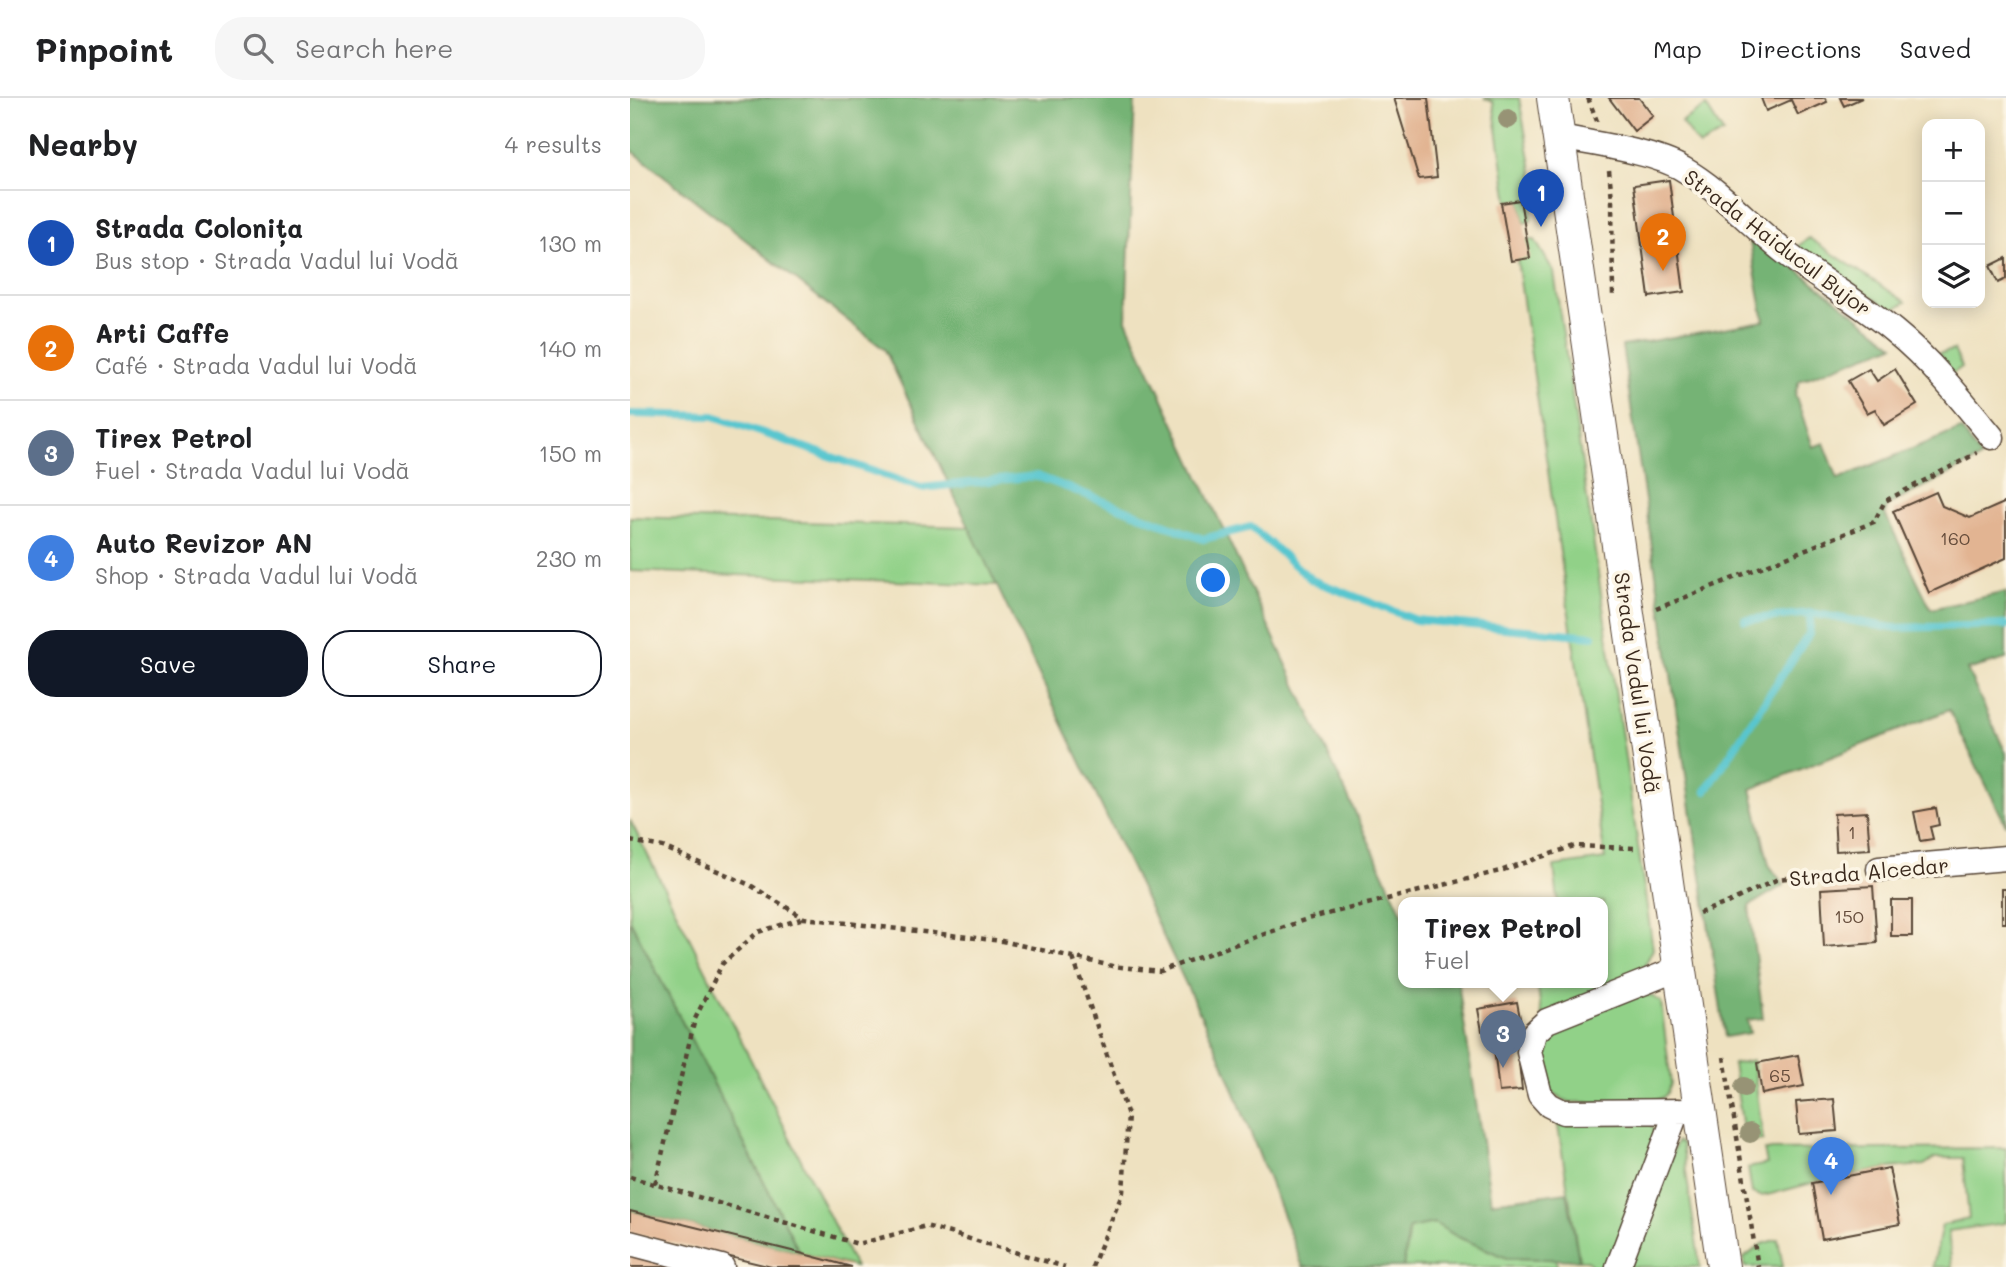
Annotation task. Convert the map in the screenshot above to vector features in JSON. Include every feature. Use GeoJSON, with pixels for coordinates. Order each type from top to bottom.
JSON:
{"type":"FeatureCollection","features":[{"type":"Feature","properties":{"kind":"main road","name":"Strada Vadul lui Vodă"},"geometry":{"type":"LineString","coordinates":[[1553,98],[1680,968],[1688,1111],[1723,1267]]}},
{"type":"Feature","properties":{"kind":"street","name":"Strada Haiducul Bujor"},"geometry":{"type":"LineString","coordinates":[[1560,137],[1663,159],[1684,169],[1720,196],[1758,232],[1790,257],[1896,332],[1958,396],[1992,437]]}},
{"type":"Feature","properties":{"kind":"street","name":"Strada Alcedar"},"geometry":{"type":"LineString","coordinates":[[1879,869],[2006,858]]}},
{"type":"Feature","properties":{"kind":"street"},"geometry":{"type":"LineString","coordinates":[[1618,1267],[1688,1111],[1563,1112],[1549,1105],[1540,1095],[1529,1052],[1534,1033],[1547,1021],[1680,968]]}},
{"type":"Feature","properties":{"kind":"street"},"geometry":{"type":"LineString","coordinates":[[630,1243],[722,1267]]}},
{"type":"Feature","properties":{"kind":"path"},"geometry":{"type":"LineString","coordinates":[[1656,609],[1874,522],[1885,501],[1979,452],[1992,437]]}},
{"type":"Feature","properties":{"kind":"path"},"geometry":{"type":"LineString","coordinates":[[630,841],[663,848],[750,885],[804,918]]}},
{"type":"Feature","properties":{"kind":"path"},"geometry":{"type":"LineString","coordinates":[[655,1185],[695,1019],[722,964],[758,932],[804,918],[1002,942],[1112,966],[1160,971],[1307,919],[1500,871],[1574,846],[1662,849]]}},
{"type":"Feature","properties":{"kind":"path","name":"Strada Alcedar"},"geometry":{"type":"LineString","coordinates":[[1698,913],[1727,903],[1778,879],[1879,869]]}},
{"type":"Feature","properties":{"kind":"path"},"geometry":{"type":"LineString","coordinates":[[1073,957],[1128,1115],[1123,1192],[1092,1267]]}},
{"type":"Feature","properties":{"kind":"path"},"geometry":{"type":"LineString","coordinates":[[630,1177],[858,1244],[926,1226],[1065,1267]]}},
{"type":"Feature","properties":{"kind":"green space"},"geometry":{"type":"Polygon","coordinates":[[[630,98],[1135,98],[1126,320],[1398,904],[1398,988],[1459,988],[1491,1202],[1567,1192],[1579,1260],[1507,1258],[1458,1237],[1434,1223],[1409,1228],[1403,1267],[1303,1267],[1222,1060],[885,350],[630,149],[630,98]]]}},
{"type":"Feature","properties":{"kind":"green space"},"geometry":{"type":"Polygon","coordinates":[[[1484,98],[1519,98],[1535,186],[1531,221],[1524,223],[1520,200],[1508,202],[1493,102],[1484,98]]]}},
{"type":"Feature","properties":{"kind":"green space"},"geometry":{"type":"Polygon","coordinates":[[[1706,106],[1723,133],[1699,146],[1681,122],[1706,106]]]}},
{"type":"Feature","properties":{"kind":"green space"},"geometry":{"type":"Polygon","coordinates":[[[1748,231],[1894,345],[1799,381],[1795,394],[1813,447],[1824,443],[1838,479],[1961,429],[1981,458],[1888,505],[1885,514],[1931,609],[2006,592],[2006,659],[1967,670],[2006,753],[2006,825],[1949,710],[1751,789],[1769,865],[1784,885],[1749,906],[1763,1018],[1747,1020],[1750,1033],[1725,1037],[1622,346],[1764,321],[1748,231]]]}},
{"type":"Feature","properties":{"kind":"green space"},"geometry":{"type":"Polygon","coordinates":[[[1809,238],[1906,302],[1892,310],[1797,247],[1809,238]]]}},
{"type":"Feature","properties":{"kind":"green space"},"geometry":{"type":"Polygon","coordinates":[[[1527,240],[1535,240],[1554,272],[1653,949],[1644,967],[1637,973],[1608,986],[1608,897],[1557,897],[1554,866],[1605,859],[1517,260],[1527,240]]]}},
{"type":"Feature","properties":{"kind":"green space"},"geometry":{"type":"Polygon","coordinates":[[[1954,350],[1962,367],[1952,374],[1929,356],[1954,350]]]}},
{"type":"Feature","properties":{"kind":"green space"},"geometry":{"type":"Polygon","coordinates":[[[630,517],[970,527],[997,585],[630,571],[630,517]]]}},
{"type":"Feature","properties":{"kind":"green space"},"geometry":{"type":"Polygon","coordinates":[[[630,820],[855,1267],[800,1253],[630,920],[630,820]]]}},
{"type":"Feature","properties":{"kind":"green space"},"geometry":{"type":"Polygon","coordinates":[[[630,920],[800,1253],[630,1211],[630,920]]]}},
{"type":"Feature","properties":{"kind":"green space"},"geometry":{"type":"Polygon","coordinates":[[[1538,988],[1604,988],[1542,1016],[1538,988]]]}},
{"type":"Feature","properties":{"kind":"green space"},"geometry":{"type":"Polygon","coordinates":[[[1641,993],[1661,1002],[1671,1084],[1665,1095],[1643,1102],[1604,1103],[1570,1102],[1552,1093],[1542,1070],[1539,1041],[1541,1035],[1641,993]]]}},
{"type":"Feature","properties":{"kind":"green space"},"geometry":{"type":"Polygon","coordinates":[[[1753,1060],[1763,1140],[1745,1142],[1733,1064],[1753,1060]]]}},
{"type":"Feature","properties":{"kind":"green space"},"geometry":{"type":"Polygon","coordinates":[[[1557,1120],[1650,1123],[1654,1130],[1655,1148],[1609,1267],[1593,1267],[1587,1260],[1579,1260],[1557,1120]]]}},
{"type":"Feature","properties":{"kind":"green space"},"geometry":{"type":"Polygon","coordinates":[[[1677,1141],[1682,1144],[1700,1267],[1629,1267],[1677,1141]]]}},
{"type":"Feature","properties":{"kind":"green space"},"geometry":{"type":"Polygon","coordinates":[[[2006,1148],[2006,1223],[1948,1231],[1952,1267],[1933,1267],[1942,1225],[1969,1219],[1963,1158],[1935,1158],[1924,1165],[1889,1168],[1761,1196],[1752,1193],[1748,1168],[1767,1164],[1764,1150],[2006,1148]]]}},
{"type":"Feature","properties":{"kind":"green space"},"geometry":{"type":"Polygon","coordinates":[[[1435,1223],[1458,1237],[1507,1258],[1556,1259],[1557,1267],[1403,1267],[1409,1228],[1435,1223]]]}},
{"type":"Feature","properties":{"kind":"green space"},"geometry":{"type":"Polygon","coordinates":[[[1778,1239],[1783,1267],[1745,1267],[1744,1258],[1762,1244],[1778,1239]]]}},
{"type":"Feature","properties":{"kind":"building"},"geometry":{"type":"Polygon","coordinates":[[[1394,98],[1428,98],[1437,177],[1419,179],[1394,98]]]}},
{"type":"Feature","properties":{"kind":"building"},"geometry":{"type":"Polygon","coordinates":[[[1609,98],[1639,98],[1653,116],[1634,131],[1609,98]]]}},
{"type":"Feature","properties":{"kind":"building"},"geometry":{"type":"Polygon","coordinates":[[[1761,98],[1825,98],[1827,102],[1798,115],[1791,100],[1766,111],[1761,98]]]}},
{"type":"Feature","properties":{"kind":"building"},"geometry":{"type":"Polygon","coordinates":[[[1840,98],[1862,98],[1844,106],[1840,98]]]}},
{"type":"Feature","properties":{"kind":"building"},"geometry":{"type":"Polygon","coordinates":[[[1669,180],[1684,292],[1649,297],[1634,185],[1669,180]]]}},
{"type":"Feature","properties":{"kind":"building"},"geometry":{"type":"Polygon","coordinates":[[[1520,200],[1530,258],[1511,261],[1501,203],[1520,200]]]}},
{"type":"Feature","properties":{"kind":"building"},"geometry":{"type":"Polygon","coordinates":[[[2006,258],[2006,279],[1998,283],[1990,266],[2006,258]]]}},
{"type":"Feature","properties":{"kind":"building"},"geometry":{"type":"Polygon","coordinates":[[[1869,369],[1877,381],[1895,369],[1917,405],[1884,425],[1875,409],[1867,413],[1848,381],[1869,369]]]}},
{"type":"Feature","properties":{"kind":"building"},"geometry":{"type":"Polygon","coordinates":[[[1936,492],[1942,506],[1970,518],[2006,502],[2006,558],[1929,593],[1893,511],[1936,492]]]}},
{"type":"Feature","properties":{"kind":"building"},"geometry":{"type":"Polygon","coordinates":[[[1936,808],[1939,825],[1930,827],[1933,839],[1920,841],[1914,812],[1936,808]]]}},
{"type":"Feature","properties":{"kind":"building"},"geometry":{"type":"Polygon","coordinates":[[[1867,812],[1870,849],[1836,851],[1834,814],[1867,812]]]}},
{"type":"Feature","properties":{"kind":"building"},"geometry":{"type":"Polygon","coordinates":[[[1873,886],[1877,943],[1824,947],[1821,889],[1873,886]]]}},
{"type":"Feature","properties":{"kind":"building"},"geometry":{"type":"Polygon","coordinates":[[[2002,889],[2006,889],[2006,923],[2002,923],[2002,889]]]}},
{"type":"Feature","properties":{"kind":"building"},"geometry":{"type":"Polygon","coordinates":[[[1891,900],[1912,900],[1912,936],[1891,936],[1891,900]]]}},
{"type":"Feature","properties":{"kind":"building"},"geometry":{"type":"Polygon","coordinates":[[[1517,1002],[1521,1023],[1509,1026],[1510,1033],[1492,1037],[1491,1030],[1482,1031],[1478,1009],[1517,1002]]]}},
{"type":"Feature","properties":{"kind":"building"},"geometry":{"type":"Polygon","coordinates":[[[1517,1045],[1522,1090],[1499,1092],[1494,1048],[1517,1045]]]}},
{"type":"Feature","properties":{"kind":"building"},"geometry":{"type":"Polygon","coordinates":[[[1798,1055],[1804,1086],[1762,1094],[1757,1063],[1798,1055]]]}},
{"type":"Feature","properties":{"kind":"building"},"geometry":{"type":"Polygon","coordinates":[[[1834,1099],[1837,1131],[1799,1134],[1796,1102],[1834,1099]]]}},
{"type":"Feature","properties":{"kind":"building"},"geometry":{"type":"Polygon","coordinates":[[[1889,1168],[1900,1224],[1822,1239],[1812,1183],[1889,1168]]]}},
{"type":"Feature","properties":{"kind":"building"},"geometry":{"type":"Polygon","coordinates":[[[630,1211],[852,1267],[772,1267],[630,1233],[630,1211]]]}},
{"type":"Feature","properties":{"kind":"building"},"geometry":{"type":"Polygon","coordinates":[[[630,1255],[674,1267],[630,1267],[630,1255]]]}},
{"type":"Feature","properties":{"kind":"waterway"},"geometry":{"type":"LineString","coordinates":[[630,414],[714,416],[921,488],[1037,476],[1203,539],[1251,527],[1312,580],[1416,620],[1593,636]]}},
{"type":"Feature","properties":{"kind":"waterway"},"geometry":{"type":"LineString","coordinates":[[1745,620],[1811,613],[1892,628],[2006,625]]}},
{"type":"Feature","properties":{"kind":"waterway"},"geometry":{"type":"LineString","coordinates":[[1706,791],[1809,634],[1811,613]]}},
{"type":"Feature","properties":{"kind":"place","name":"Strada Colonița"},"geometry":{"type":"Point","coordinates":[1541,227]}},
{"type":"Feature","properties":{"kind":"place","name":"Arti Caffe"},"geometry":{"type":"Point","coordinates":[1663,271]}},
{"type":"Feature","properties":{"kind":"place","name":"Tirex Petrol"},"geometry":{"type":"Point","coordinates":[1503,1068]}},
{"type":"Feature","properties":{"kind":"place","name":"Auto Revizor AN"},"geometry":{"type":"Point","coordinates":[1831,1195]}}]}
